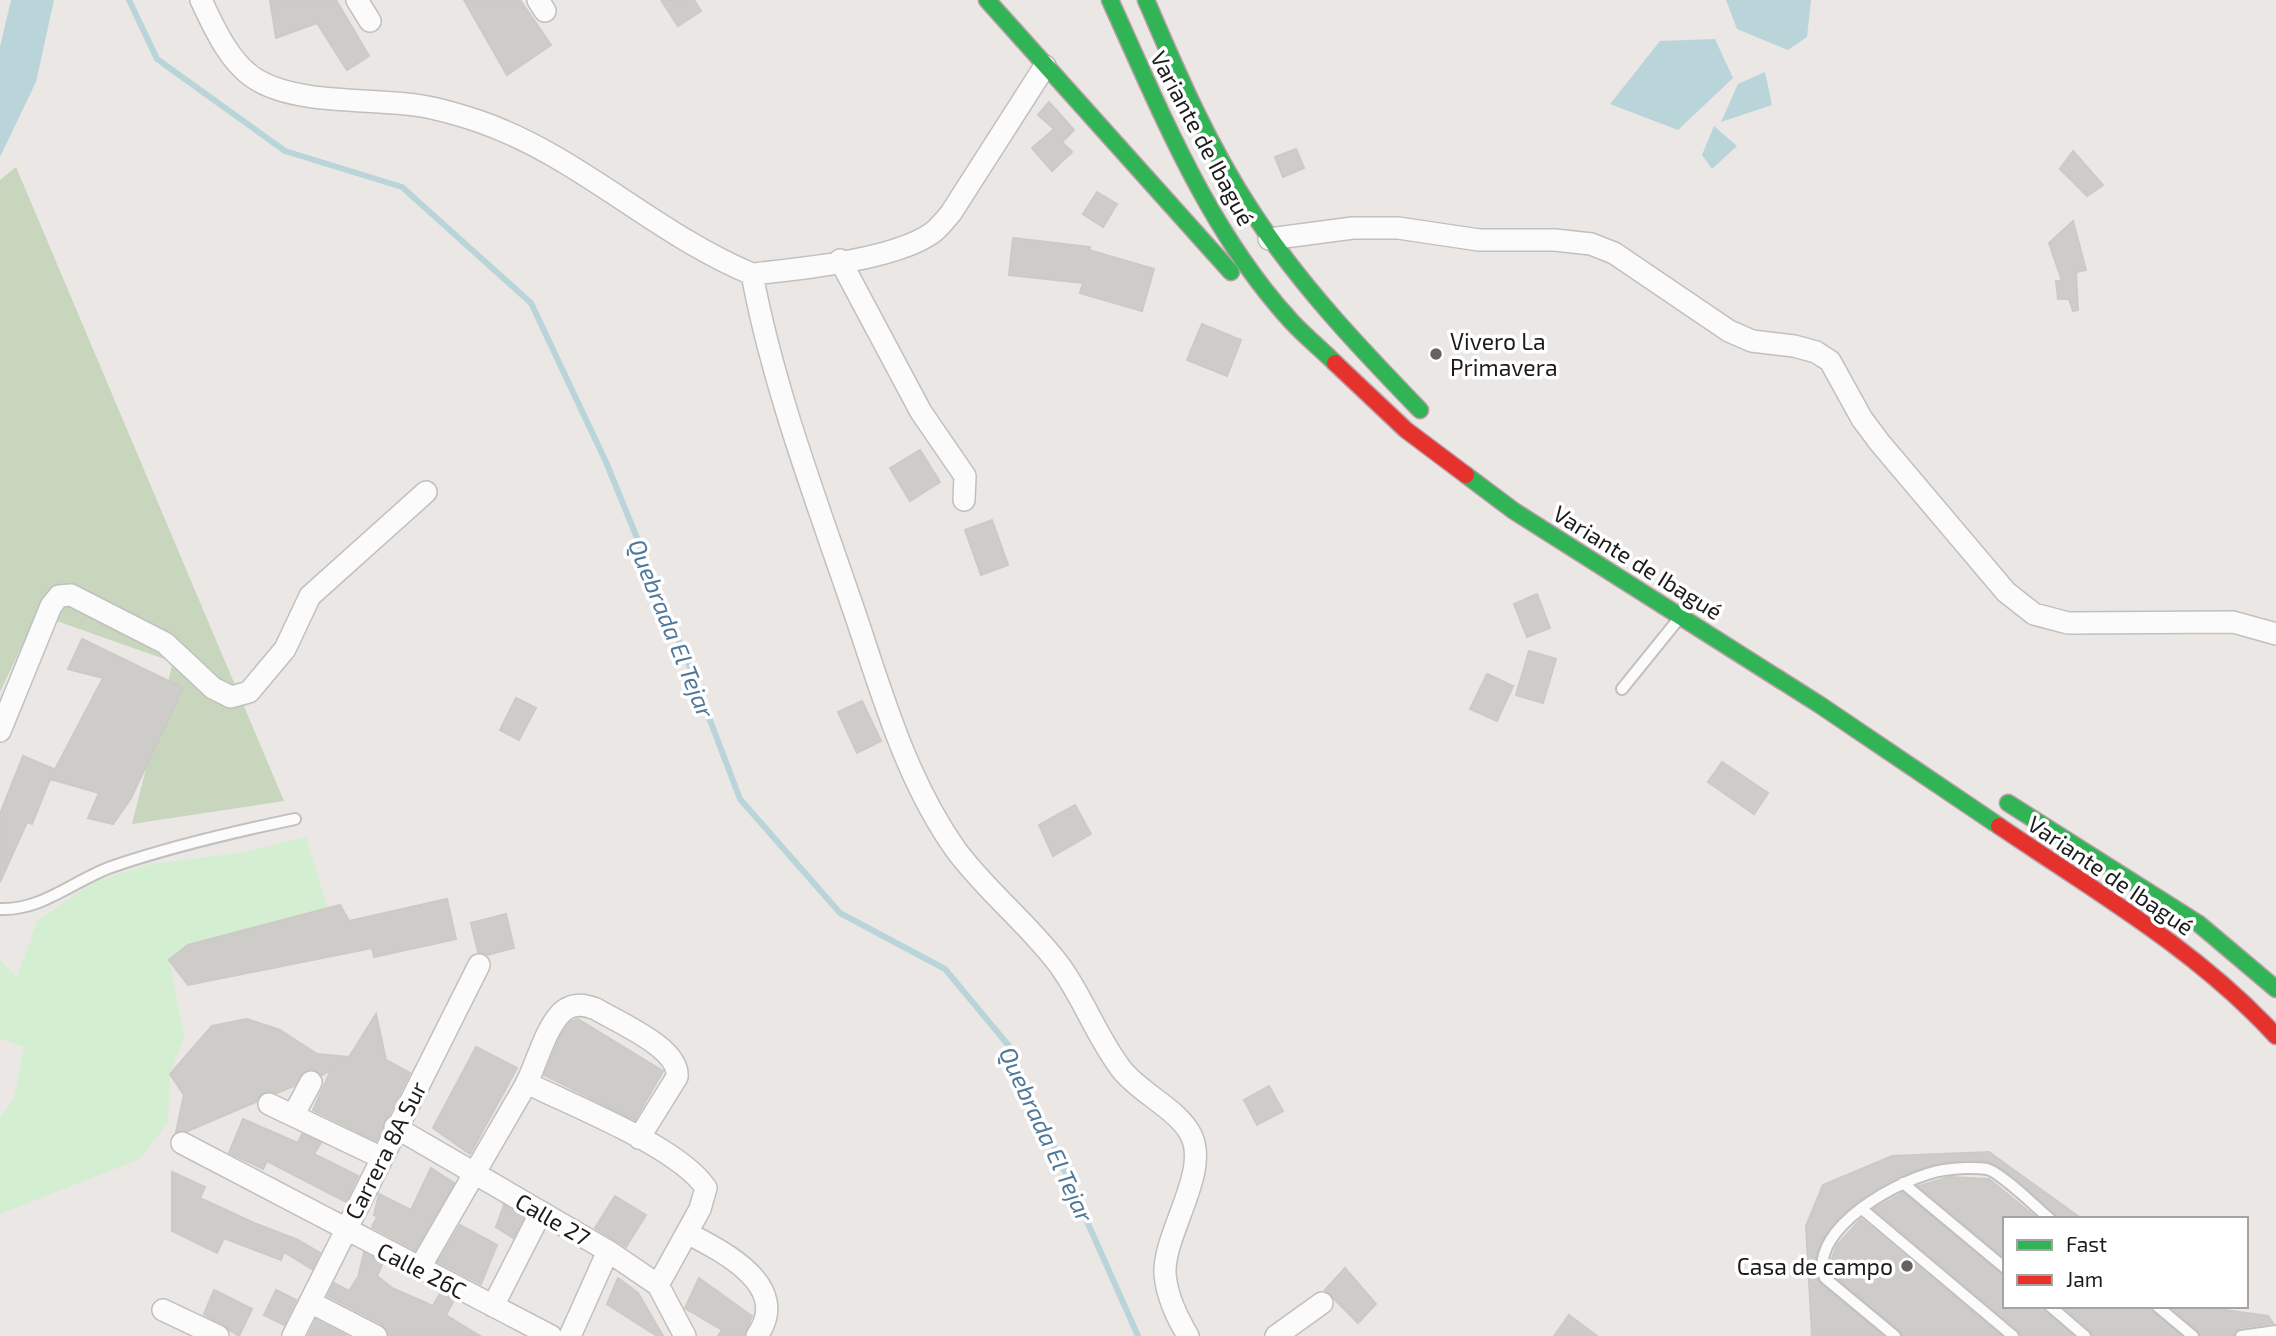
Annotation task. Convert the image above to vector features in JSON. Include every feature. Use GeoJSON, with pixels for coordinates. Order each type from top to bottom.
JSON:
{"type":"FeatureCollection","features":[{"type":"Feature","properties":{"kind":"highway"},"geometry":{"type":"LineString","coordinates":[[987,0],[1257,301],[1292,322]]}},
{"type":"Feature","properties":{"kind":"highway","name":"Variante de Ibagué"},"geometry":{"type":"LineString","coordinates":[[1110,0],[1182,158],[1235,248],[1292,322],[1406,430],[1514,511],[1820,705],[2181,949],[2250,1008],[2276,1036]]}},
{"type":"Feature","properties":{"kind":"highway","name":"Variante de Ibagué"},"geometry":{"type":"LineString","coordinates":[[1146,0],[1186,93],[1238,191],[1269,239],[1336,323],[1430,419]]}},
{"type":"Feature","properties":{"kind":"highway","name":"Variante de Ibagué"},"geometry":{"type":"LineString","coordinates":[[1993,793],[2199,924],[2276,989]]}},
{"type":"Feature","properties":{"kind":"street"},"geometry":{"type":"LineString","coordinates":[[201,0],[234,58],[258,81],[294,92],[329,98],[442,109],[489,125],[540,149],[732,265],[752,274],[911,245],[933,232],[951,214],[1045,66]]}},
{"type":"Feature","properties":{"kind":"street"},"geometry":{"type":"LineString","coordinates":[[357,0],[370,21]]}},
{"type":"Feature","properties":{"kind":"street"},"geometry":{"type":"LineString","coordinates":[[1269,239],[1353,228],[1398,228],[1479,240],[1591,244],[1614,253],[1729,331],[1752,341],[1794,345],[1816,352],[1830,361],[1862,419],[1880,443],[2006,592],[2034,614],[2068,623],[2233,622],[2276,634]]}},
{"type":"Feature","properties":{"kind":"street"},"geometry":{"type":"LineString","coordinates":[[840,260],[921,412],[965,475],[964,500]]}},
{"type":"Feature","properties":{"kind":"street"},"geometry":{"type":"LineString","coordinates":[[752,274],[761,323],[803,464],[886,704],[914,774],[935,817],[984,885],[1022,920],[1060,966],[1122,1070],[1141,1090],[1181,1122],[1192,1136],[1196,1156],[1170,1244],[1165,1272],[1169,1300],[1188,1336]]}},
{"type":"Feature","properties":{"kind":"street"},"geometry":{"type":"LineString","coordinates":[[0,730],[51,606],[59,596],[71,595],[165,643],[213,688],[231,696],[249,692],[285,649],[310,596],[426,492]]}},
{"type":"Feature","properties":{"kind":"street","name":"Carrera 8A Sur"},"geometry":{"type":"LineString","coordinates":[[293,1336],[395,1127],[479,965]]}},
{"type":"Feature","properties":{"kind":"street"},"geometry":{"type":"LineString","coordinates":[[419,1269],[527,1083],[561,1013],[571,1006],[585,1005],[596,1009],[664,1049],[678,1068],[677,1077],[639,1139]]}},
{"type":"Feature","properties":{"kind":"street"},"geometry":{"type":"LineString","coordinates":[[294,1114],[312,1082]]}},
{"type":"Feature","properties":{"kind":"street"},"geometry":{"type":"LineString","coordinates":[[527,1083],[639,1139],[689,1169],[706,1188],[687,1233],[658,1285]]}},
{"type":"Feature","properties":{"kind":"street"},"geometry":{"type":"LineString","coordinates":[[270,1104],[380,1157]]}},
{"type":"Feature","properties":{"kind":"street","name":"Calle 27"},"geometry":{"type":"LineString","coordinates":[[395,1127],[608,1251],[658,1285],[685,1336]]}},
{"type":"Feature","properties":{"kind":"street","name":"Calle 26C"},"geometry":{"type":"LineString","coordinates":[[181,1143],[551,1336]]}},
{"type":"Feature","properties":{"kind":"street"},"geometry":{"type":"LineString","coordinates":[[493,1306],[541,1212]]}},
{"type":"Feature","properties":{"kind":"street"},"geometry":{"type":"LineString","coordinates":[[687,1233],[732,1256],[757,1282],[769,1307],[762,1329]]}},
{"type":"Feature","properties":{"kind":"street"},"geometry":{"type":"LineString","coordinates":[[570,1336],[608,1251]]}},
{"type":"Feature","properties":{"kind":"street"},"geometry":{"type":"LineString","coordinates":[[310,1302],[376,1336]]}},
{"type":"Feature","properties":{"kind":"street"},"geometry":{"type":"LineString","coordinates":[[1276,1336],[1322,1303]]}},
{"type":"Feature","properties":{"kind":"street"},"geometry":{"type":"LineString","coordinates":[[163,1310],[219,1336]]}},
{"type":"Feature","properties":{"kind":"lane"},"geometry":{"type":"LineString","coordinates":[[1622,689],[1681,616]]}},
{"type":"Feature","properties":{"kind":"lane"},"geometry":{"type":"LineString","coordinates":[[0,909],[12,909],[61,894],[110,867],[208,838],[295,819]]}},
{"type":"Feature","properties":{"kind":"lane"},"geometry":{"type":"LineString","coordinates":[[1895,1336],[1825,1278],[1821,1267],[1822,1254],[1844,1223],[1885,1192],[1903,1183],[1944,1170],[1989,1169],[2048,1217]]}},
{"type":"Feature","properties":{"kind":"lane"},"geometry":{"type":"LineString","coordinates":[[1903,1183],[2003,1266]]}},
{"type":"Feature","properties":{"kind":"lane"},"geometry":{"type":"LineString","coordinates":[[1862,1209],[2013,1336]]}},
{"type":"Feature","properties":{"kind":"lane"},"geometry":{"type":"LineString","coordinates":[[2052,1308],[2085,1336]]}},
{"type":"Feature","properties":{"kind":"lane"},"geometry":{"type":"LineString","coordinates":[[2159,1308],[2193,1336]]}},
{"type":"Feature","properties":{"kind":"lane"},"geometry":{"type":"LineString","coordinates":[[2241,1336],[2276,1332]]}},
{"type":"Feature","properties":{"kind":"green space"},"geometry":{"type":"Polygon","coordinates":[[[16,167],[284,801],[132,824],[173,662],[37,614],[0,692],[0,180],[16,167]]]}},
{"type":"Feature","properties":{"kind":"green space"},"geometry":{"type":"Polygon","coordinates":[[[306,837],[336,935],[211,961],[177,975],[170,963],[184,1038],[170,1074],[168,1122],[140,1159],[0,1214],[0,1118],[14,1098],[24,1047],[0,1038],[0,960],[17,978],[37,921],[93,882],[151,864],[239,853],[306,837]]]}},
{"type":"Feature","properties":{"kind":"water"},"geometry":{"type":"Polygon","coordinates":[[[11,0],[54,0],[36,82],[0,157],[0,47],[11,0]]]}},
{"type":"Feature","properties":{"kind":"water"},"geometry":{"type":"Polygon","coordinates":[[[1726,0],[1811,0],[1807,37],[1788,50],[1737,29],[1726,0]]]}},
{"type":"Feature","properties":{"kind":"water"},"geometry":{"type":"Polygon","coordinates":[[[1715,39],[1733,78],[1678,130],[1610,104],[1660,41],[1715,39]]]}},
{"type":"Feature","properties":{"kind":"water"},"geometry":{"type":"Polygon","coordinates":[[[1765,72],[1772,105],[1721,122],[1738,84],[1765,72]]]}},
{"type":"Feature","properties":{"kind":"water"},"geometry":{"type":"Polygon","coordinates":[[[1714,126],[1737,146],[1712,169],[1702,155],[1714,126]]]}},
{"type":"Feature","properties":{"kind":"building"},"geometry":{"type":"Polygon","coordinates":[[[270,0],[336,0],[369,56],[347,70],[317,23],[276,38],[270,0]]]}},
{"type":"Feature","properties":{"kind":"building"},"geometry":{"type":"Polygon","coordinates":[[[464,0],[520,0],[551,45],[507,75],[464,0]]]}},
{"type":"Feature","properties":{"kind":"building"},"geometry":{"type":"Polygon","coordinates":[[[661,0],[694,0],[701,11],[678,26],[661,0]]]}},
{"type":"Feature","properties":{"kind":"building"},"geometry":{"type":"Polygon","coordinates":[[[1049,102],[1074,130],[1062,142],[1072,152],[1052,171],[1032,148],[1054,129],[1038,115],[1049,102]]]}},
{"type":"Feature","properties":{"kind":"building"},"geometry":{"type":"Polygon","coordinates":[[[1296,149],[1304,168],[1283,177],[1275,157],[1296,149]]]}},
{"type":"Feature","properties":{"kind":"building"},"geometry":{"type":"Polygon","coordinates":[[[2073,151],[2103,185],[2087,196],[2060,169],[2073,151]]]}},
{"type":"Feature","properties":{"kind":"building"},"geometry":{"type":"Polygon","coordinates":[[[1097,192],[1117,204],[1103,227],[1083,214],[1097,192]]]}},
{"type":"Feature","properties":{"kind":"building"},"geometry":{"type":"Polygon","coordinates":[[[2073,221],[2086,270],[2076,272],[2078,310],[2073,311],[2069,299],[2058,299],[2056,281],[2062,281],[2049,243],[2073,221]]]}},
{"type":"Feature","properties":{"kind":"building"},"geometry":{"type":"Polygon","coordinates":[[[1013,238],[1090,247],[1089,250],[1154,269],[1142,311],[1080,293],[1083,283],[1009,275],[1013,238]]]}},
{"type":"Feature","properties":{"kind":"building"},"geometry":{"type":"Polygon","coordinates":[[[1202,324],[1241,340],[1227,376],[1187,360],[1202,324]]]}},
{"type":"Feature","properties":{"kind":"building"},"geometry":{"type":"Polygon","coordinates":[[[920,450],[940,482],[910,501],[890,468],[920,450]]]}},
{"type":"Feature","properties":{"kind":"building"},"geometry":{"type":"Polygon","coordinates":[[[992,520],[1008,565],[981,575],[965,530],[992,520]]]}},
{"type":"Feature","properties":{"kind":"building"},"geometry":{"type":"Polygon","coordinates":[[[1537,594],[1550,628],[1527,637],[1514,604],[1537,594]]]}},
{"type":"Feature","properties":{"kind":"building"},"geometry":{"type":"Polygon","coordinates":[[[82,639],[183,688],[131,798],[113,824],[88,818],[99,793],[50,779],[103,678],[68,669],[82,639]]]}},
{"type":"Feature","properties":{"kind":"building"},"geometry":{"type":"Polygon","coordinates":[[[1529,651],[1556,659],[1543,703],[1516,695],[1529,651]]]}},
{"type":"Feature","properties":{"kind":"building"},"geometry":{"type":"Polygon","coordinates":[[[1487,674],[1513,686],[1497,721],[1470,709],[1487,674]]]}},
{"type":"Feature","properties":{"kind":"building"},"geometry":{"type":"Polygon","coordinates":[[[516,698],[536,708],[519,740],[500,730],[516,698]]]}},
{"type":"Feature","properties":{"kind":"building"},"geometry":{"type":"Polygon","coordinates":[[[862,701],[881,741],[857,753],[838,712],[862,701]]]}},
{"type":"Feature","properties":{"kind":"building"},"geometry":{"type":"Polygon","coordinates":[[[23,756],[54,769],[32,824],[27,822],[0,882],[0,814],[23,756]]]}},
{"type":"Feature","properties":{"kind":"building"},"geometry":{"type":"Polygon","coordinates":[[[1722,762],[1768,793],[1754,814],[1708,782],[1722,762]]]}},
{"type":"Feature","properties":{"kind":"building"},"geometry":{"type":"Polygon","coordinates":[[[1075,805],[1091,834],[1053,856],[1039,825],[1075,805]]]}},
{"type":"Feature","properties":{"kind":"building"},"geometry":{"type":"Polygon","coordinates":[[[447,899],[456,939],[374,957],[372,948],[188,985],[169,960],[188,945],[340,905],[349,921],[447,899]]]}},
{"type":"Feature","properties":{"kind":"building"},"geometry":{"type":"Polygon","coordinates":[[[506,914],[514,948],[487,955],[478,952],[471,923],[506,914]]]}},
{"type":"Feature","properties":{"kind":"building"},"geometry":{"type":"Polygon","coordinates":[[[376,1014],[386,1060],[410,1073],[376,1141],[313,1110],[331,1070],[322,1075],[311,1069],[304,1071],[294,1086],[277,1093],[262,1093],[256,1102],[188,1131],[176,1132],[184,1095],[170,1074],[212,1026],[247,1019],[280,1030],[317,1054],[349,1057],[376,1014]]]}},
{"type":"Feature","properties":{"kind":"building"},"geometry":{"type":"Polygon","coordinates":[[[578,1019],[663,1071],[635,1120],[544,1075],[561,1035],[570,1022],[578,1019]]]}},
{"type":"Feature","properties":{"kind":"building"},"geometry":{"type":"Polygon","coordinates":[[[476,1047],[517,1068],[470,1154],[433,1128],[476,1047]]]}},
{"type":"Feature","properties":{"kind":"building"},"geometry":{"type":"Polygon","coordinates":[[[1269,1086],[1283,1111],[1257,1125],[1244,1100],[1269,1086]]]}},
{"type":"Feature","properties":{"kind":"building"},"geometry":{"type":"Polygon","coordinates":[[[243,1119],[298,1143],[302,1134],[321,1143],[314,1154],[358,1176],[346,1202],[267,1161],[263,1169],[229,1153],[243,1119]]]}},
{"type":"Feature","properties":{"kind":"building"},"geometry":{"type":"Polygon","coordinates":[[[1989,1152],[2079,1217],[2056,1217],[2014,1177],[1988,1161],[1943,1162],[1900,1176],[1858,1201],[1838,1218],[1823,1238],[1815,1260],[1820,1284],[1883,1336],[1812,1336],[1806,1226],[1823,1185],[1892,1156],[1989,1152]]]}},
{"type":"Feature","properties":{"kind":"building"},"geometry":{"type":"Polygon","coordinates":[[[431,1168],[454,1183],[415,1250],[372,1227],[377,1217],[374,1215],[379,1194],[411,1210],[431,1168]]]}},
{"type":"Feature","properties":{"kind":"building"},"geometry":{"type":"Polygon","coordinates":[[[172,1172],[205,1187],[200,1198],[298,1240],[320,1253],[312,1269],[284,1252],[281,1260],[224,1238],[217,1253],[172,1231],[172,1172]]]}},
{"type":"Feature","properties":{"kind":"building"},"geometry":{"type":"Polygon","coordinates":[[[1950,1177],[1989,1179],[2036,1217],[2003,1217],[2003,1256],[1919,1186],[1950,1177]]]}},
{"type":"Feature","properties":{"kind":"building"},"geometry":{"type":"Polygon","coordinates":[[[1903,1193],[2003,1274],[2003,1308],[2044,1308],[2073,1336],[2021,1336],[2018,1330],[1874,1209],[1903,1193]]]}},
{"type":"Feature","properties":{"kind":"building"},"geometry":{"type":"Polygon","coordinates":[[[615,1196],[646,1215],[626,1247],[595,1228],[615,1196]]]}},
{"type":"Feature","properties":{"kind":"building"},"geometry":{"type":"Polygon","coordinates":[[[504,1205],[524,1217],[513,1238],[496,1227],[504,1205]]]}},
{"type":"Feature","properties":{"kind":"building"},"geometry":{"type":"Polygon","coordinates":[[[1861,1219],[2001,1336],[1903,1336],[1900,1330],[1832,1274],[1831,1261],[1837,1245],[1861,1219]]]}},
{"type":"Feature","properties":{"kind":"building"},"geometry":{"type":"Polygon","coordinates":[[[460,1225],[497,1245],[481,1284],[438,1262],[460,1225]]]}},
{"type":"Feature","properties":{"kind":"building"},"geometry":{"type":"Polygon","coordinates":[[[364,1253],[383,1263],[377,1276],[392,1288],[433,1306],[440,1293],[454,1300],[446,1315],[480,1336],[389,1336],[382,1324],[328,1296],[334,1283],[349,1291],[358,1277],[364,1253]]]}},
{"type":"Feature","properties":{"kind":"building"},"geometry":{"type":"Polygon","coordinates":[[[1345,1268],[1376,1304],[1358,1323],[1325,1290],[1345,1268]]]}},
{"type":"Feature","properties":{"kind":"building"},"geometry":{"type":"Polygon","coordinates":[[[618,1278],[638,1293],[663,1336],[657,1336],[607,1304],[618,1278]]]}},
{"type":"Feature","properties":{"kind":"building"},"geometry":{"type":"Polygon","coordinates":[[[699,1278],[752,1316],[744,1336],[718,1336],[722,1330],[685,1308],[699,1278]]]}},
{"type":"Feature","properties":{"kind":"building"},"geometry":{"type":"Polygon","coordinates":[[[214,1290],[252,1309],[239,1336],[204,1314],[214,1290]]]}},
{"type":"Feature","properties":{"kind":"building"},"geometry":{"type":"Polygon","coordinates":[[[276,1290],[296,1300],[284,1325],[264,1315],[276,1290]]]}},
{"type":"Feature","properties":{"kind":"building"},"geometry":{"type":"Polygon","coordinates":[[[2064,1308],[2151,1308],[2181,1336],[2093,1336],[2090,1330],[2064,1308]]]}},
{"type":"Feature","properties":{"kind":"building"},"geometry":{"type":"Polygon","coordinates":[[[2172,1308],[2211,1308],[2268,1316],[2273,1323],[2239,1328],[2233,1336],[2201,1336],[2198,1330],[2172,1308]]]}},
{"type":"Feature","properties":{"kind":"building"},"geometry":{"type":"Polygon","coordinates":[[[1569,1315],[1597,1336],[1554,1336],[1569,1315]]]}},
{"type":"Feature","properties":{"kind":"building"},"geometry":{"type":"Polygon","coordinates":[[[316,1320],[347,1336],[308,1336],[316,1320]]]}},
{"type":"Feature","properties":{"kind":"waterway","name":"Quebrada El Tejar"},"geometry":{"type":"LineString","coordinates":[[129,0],[157,59],[285,151],[402,187],[531,303],[606,462],[689,665],[740,799],[840,913],[945,969],[1009,1046],[1138,1336]]}},
{"type":"Feature","properties":{"kind":"traffic: fast"},"geometry":{"type":"LineString","coordinates":[[987,0],[1231,272]]}},
{"type":"Feature","properties":{"kind":"traffic: fast"},"geometry":{"type":"LineString","coordinates":[[1110,0],[1189,169],[1235,249],[1262,287],[1292,322],[1335,363]]}},
{"type":"Feature","properties":{"kind":"traffic: fast"},"geometry":{"type":"LineString","coordinates":[[1146,0],[1207,134],[1251,210],[1309,289],[1352,339],[1420,410]]}},
{"type":"Feature","properties":{"kind":"traffic: fast"},"geometry":{"type":"LineString","coordinates":[[1466,475],[1514,511],[1820,705],[1999,826]]}},
{"type":"Feature","properties":{"kind":"traffic: fast"},"geometry":{"type":"LineString","coordinates":[[2008,803],[2199,924],[2276,989]]}},
{"type":"Feature","properties":{"kind":"traffic: jam"},"geometry":{"type":"LineString","coordinates":[[1335,363],[1406,430],[1466,475]]}},
{"type":"Feature","properties":{"kind":"traffic: jam"},"geometry":{"type":"LineString","coordinates":[[1999,826],[2179,949],[2213,976],[2276,1036]]}},
{"type":"Feature","properties":{"kind":"place","name":"Vivero La Primavera"},"geometry":{"type":"Point","coordinates":[1436,354]}},
{"type":"Feature","properties":{"kind":"place","name":"Casa de campo"},"geometry":{"type":"Point","coordinates":[1907,1266]}}]}
